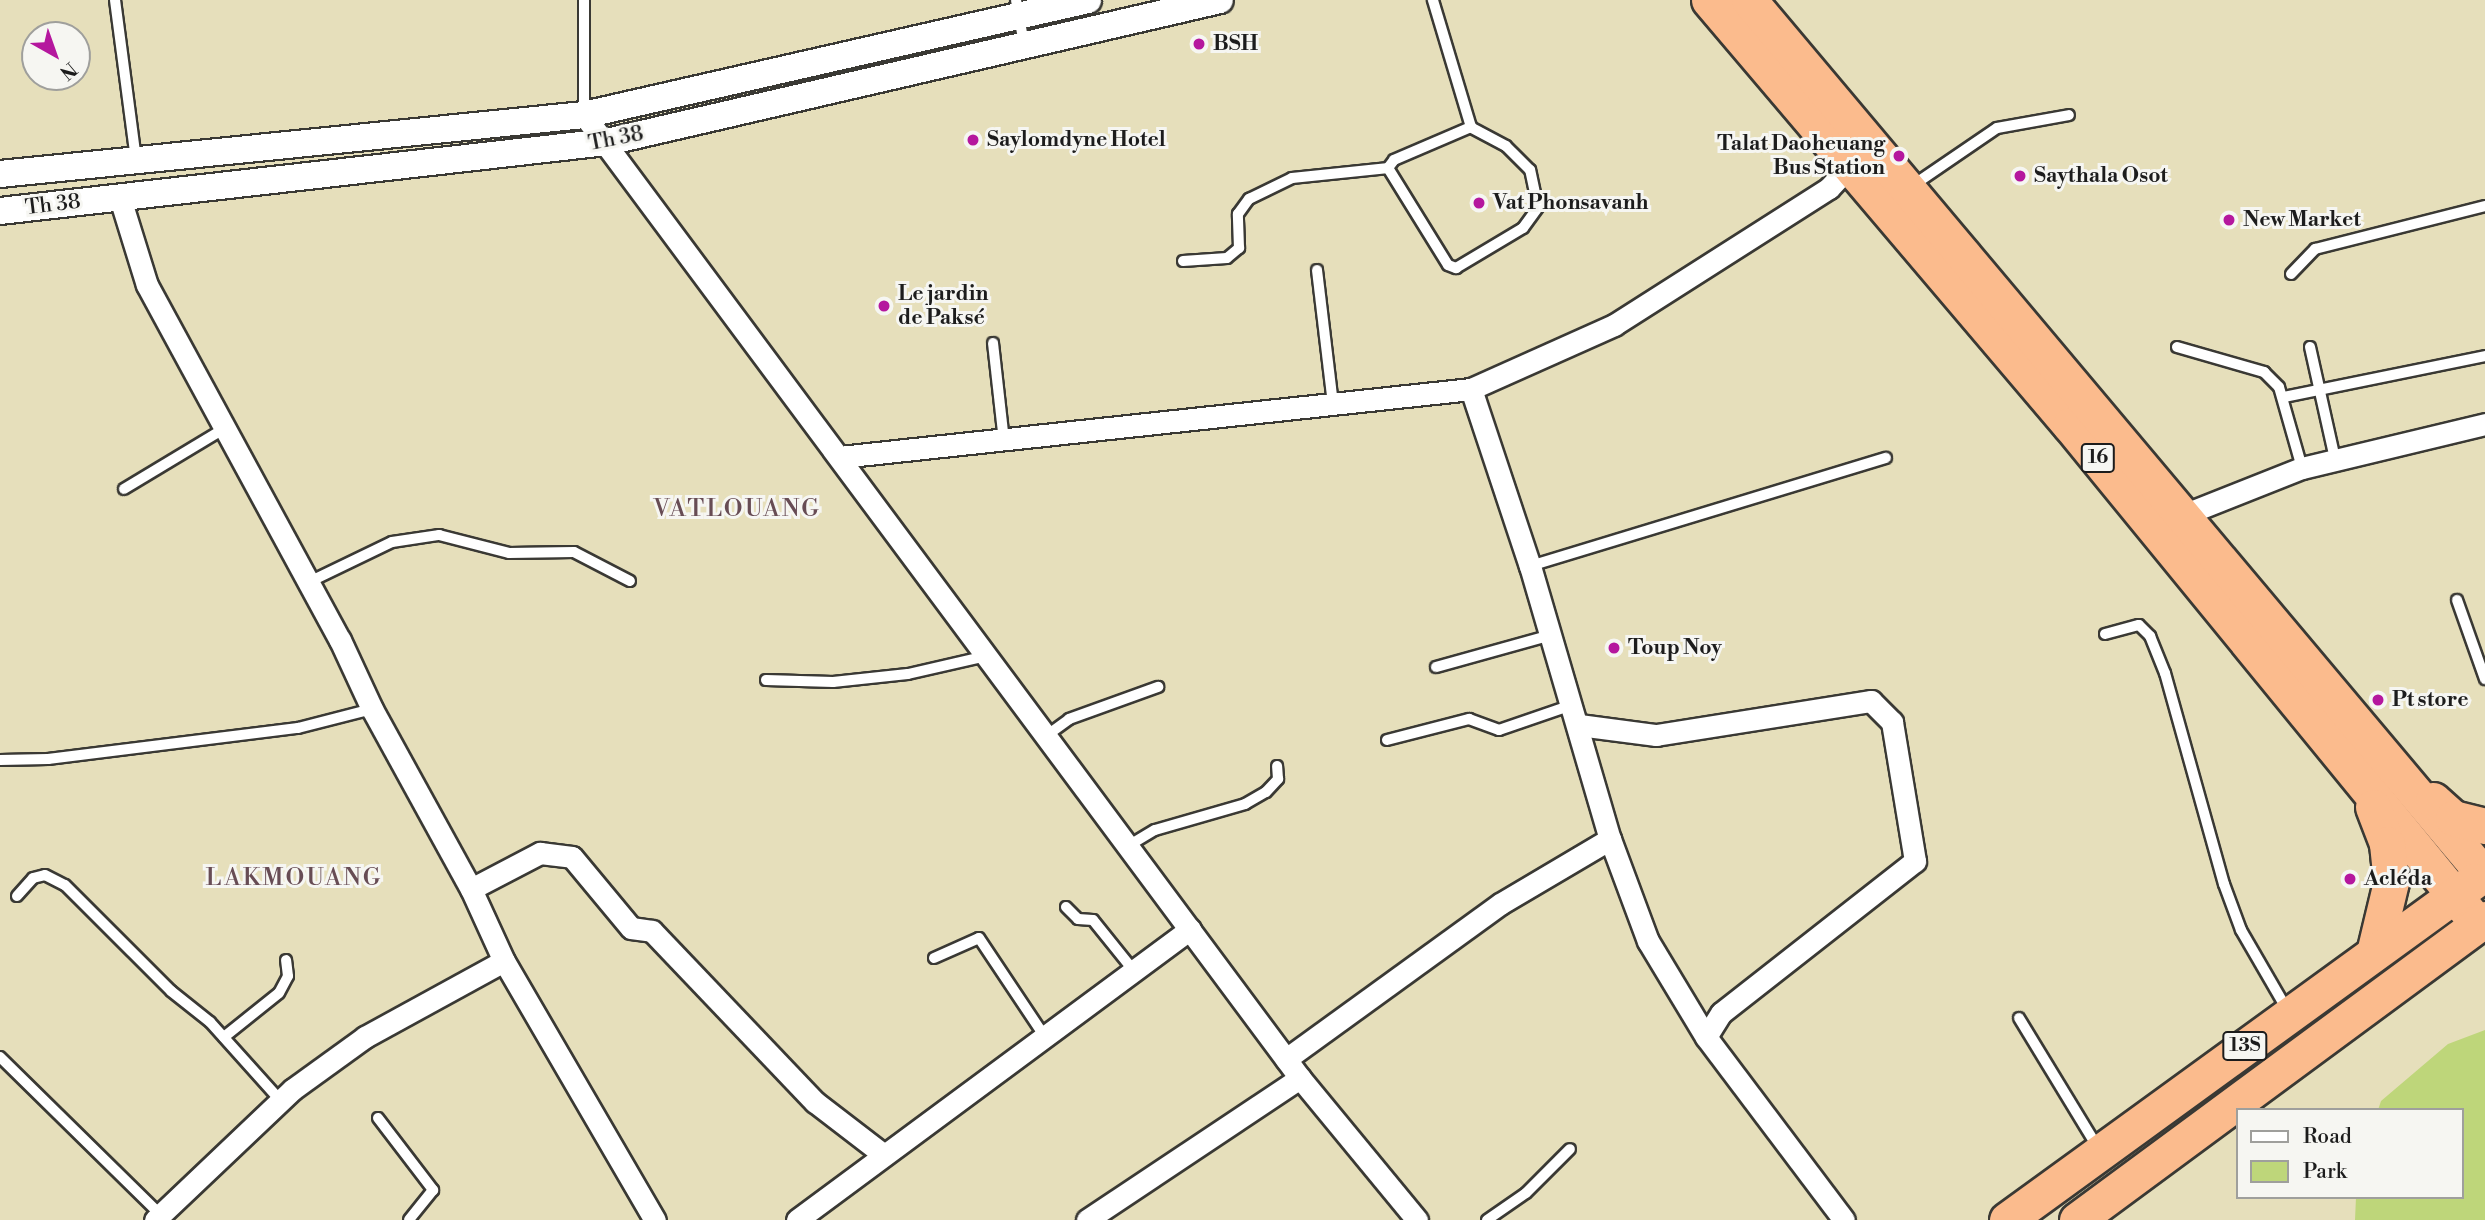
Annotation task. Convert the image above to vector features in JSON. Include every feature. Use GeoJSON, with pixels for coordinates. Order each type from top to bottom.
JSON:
{"type":"FeatureCollection","features":[{"type":"Feature","properties":{"kind":"highway","name":"16"},"geometry":{"type":"LineString","coordinates":[[1709,0],[1859,157],[2169,522],[2391,763],[2485,874]]}},
{"type":"Feature","properties":{"kind":"highway","name":"16"},"geometry":{"type":"LineString","coordinates":[[1749,0],[1859,157],[1909,188],[2169,522],[2362,782],[2454,895],[2483,925]]}},
{"type":"Feature","properties":{"kind":"highway"},"geometry":{"type":"LineString","coordinates":[[2391,763],[2453,818],[2485,826]]}},
{"type":"Feature","properties":{"kind":"highway"},"geometry":{"type":"LineString","coordinates":[[2362,782],[2387,844],[2391,882],[2374,953]]}},
{"type":"Feature","properties":{"kind":"highway","name":"13S"},"geometry":{"type":"LineString","coordinates":[[2007,1220],[2485,874]]}},
{"type":"Feature","properties":{"kind":"highway","name":"13S"},"geometry":{"type":"LineString","coordinates":[[2077,1220],[2483,925]]}},
{"type":"Feature","properties":{"kind":"street","name":"Th 38"},"geometry":{"type":"LineString","coordinates":[[0,174],[584,115],[1017,8],[1088,0]]}},
{"type":"Feature","properties":{"kind":"street","name":"Th 38"},"geometry":{"type":"LineString","coordinates":[[0,211],[607,142],[1220,0]]}},
{"type":"Feature","properties":{"kind":"street"},"geometry":{"type":"LineString","coordinates":[[584,115],[607,142],[1300,1078],[1418,1220]]}},
{"type":"Feature","properties":{"kind":"street"},"geometry":{"type":"LineString","coordinates":[[840,457],[1334,407],[1471,390],[1614,325],[1829,188],[1859,157]]}},
{"type":"Feature","properties":{"kind":"street"},"geometry":{"type":"LineString","coordinates":[[86,164],[91,200]]}},
{"type":"Feature","properties":{"kind":"street"},"geometry":{"type":"LineString","coordinates":[[120,198],[147,285],[309,582],[372,709],[471,888],[504,961],[655,1220]]}},
{"type":"Feature","properties":{"kind":"street"},"geometry":{"type":"LineString","coordinates":[[1471,390],[1530,566],[1548,636],[1579,725],[1610,839],[1648,941],[1706,1037],[1844,1220]]}},
{"type":"Feature","properties":{"kind":"street"},"geometry":{"type":"LineString","coordinates":[[2169,522],[2302,468],[2485,424]]}},
{"type":"Feature","properties":{"kind":"street"},"geometry":{"type":"LineString","coordinates":[[1579,725],[1656,735],[1871,701],[1892,722],[1915,861],[1721,1013],[1706,1037]]}},
{"type":"Feature","properties":{"kind":"street"},"geometry":{"type":"LineString","coordinates":[[1286,1059],[1500,904],[1610,839]]}},
{"type":"Feature","properties":{"kind":"street"},"geometry":{"type":"LineString","coordinates":[[471,888],[540,853],[572,857],[631,928],[652,931],[815,1102],[884,1155]]}},
{"type":"Feature","properties":{"kind":"street"},"geometry":{"type":"LineString","coordinates":[[797,1220],[1190,929]]}},
{"type":"Feature","properties":{"kind":"street"},"geometry":{"type":"LineString","coordinates":[[158,1217],[280,1100],[365,1037],[504,961]]}},
{"type":"Feature","properties":{"kind":"street"},"geometry":{"type":"LineString","coordinates":[[1087,1220],[1300,1078]]}},
{"type":"Feature","properties":{"kind":"lane"},"geometry":{"type":"LineString","coordinates":[[115,0],[136,162]]}},
{"type":"Feature","properties":{"kind":"lane"},"geometry":{"type":"LineString","coordinates":[[584,0],[584,115]]}},
{"type":"Feature","properties":{"kind":"lane"},"geometry":{"type":"LineString","coordinates":[[1388,169],[1448,265],[1466,265],[1523,228],[1538,206],[1530,170],[1506,146],[1471,127],[1433,0]]}},
{"type":"Feature","properties":{"kind":"lane"},"geometry":{"type":"LineString","coordinates":[[1017,8],[1024,44]]}},
{"type":"Feature","properties":{"kind":"lane"},"geometry":{"type":"LineString","coordinates":[[1909,188],[1997,128],[2068,115]]}},
{"type":"Feature","properties":{"kind":"lane"},"geometry":{"type":"LineString","coordinates":[[1388,169],[1394,160],[1471,127]]}},
{"type":"Feature","properties":{"kind":"lane"},"geometry":{"type":"LineString","coordinates":[[1183,261],[1227,258],[1239,248],[1238,214],[1249,199],[1292,178],[1388,169]]}},
{"type":"Feature","properties":{"kind":"lane"},"geometry":{"type":"LineString","coordinates":[[2291,274],[2315,249],[2485,206]]}},
{"type":"Feature","properties":{"kind":"lane"},"geometry":{"type":"LineString","coordinates":[[1317,270],[1334,407]]}},
{"type":"Feature","properties":{"kind":"lane"},"geometry":{"type":"LineString","coordinates":[[993,343],[1004,442]]}},
{"type":"Feature","properties":{"kind":"lane"},"geometry":{"type":"LineString","coordinates":[[2177,347],[2264,372],[2284,397],[2302,468]]}},
{"type":"Feature","properties":{"kind":"lane"},"geometry":{"type":"LineString","coordinates":[[2310,347],[2335,459]]}},
{"type":"Feature","properties":{"kind":"lane"},"geometry":{"type":"LineString","coordinates":[[2284,397],[2322,392],[2485,356]]}},
{"type":"Feature","properties":{"kind":"lane"},"geometry":{"type":"LineString","coordinates":[[124,489],[225,428]]}},
{"type":"Feature","properties":{"kind":"lane"},"geometry":{"type":"LineString","coordinates":[[1530,566],[1886,458]]}},
{"type":"Feature","properties":{"kind":"lane"},"geometry":{"type":"LineString","coordinates":[[309,582],[392,542],[439,535],[509,553],[574,552],[630,582]]}},
{"type":"Feature","properties":{"kind":"lane"},"geometry":{"type":"LineString","coordinates":[[2457,600],[2485,679]]}},
{"type":"Feature","properties":{"kind":"lane"},"geometry":{"type":"LineString","coordinates":[[2105,634],[2139,625],[2150,636],[2165,673],[2224,884],[2241,930],[2290,1014]]}},
{"type":"Feature","properties":{"kind":"lane"},"geometry":{"type":"LineString","coordinates":[[1436,667],[1548,636]]}},
{"type":"Feature","properties":{"kind":"lane"},"geometry":{"type":"LineString","coordinates":[[766,680],[833,682],[908,674],[986,656]]}},
{"type":"Feature","properties":{"kind":"lane"},"geometry":{"type":"LineString","coordinates":[[1046,736],[1069,719],[1158,687]]}},
{"type":"Feature","properties":{"kind":"lane"},"geometry":{"type":"LineString","coordinates":[[1387,740],[1469,719],[1499,730],[1572,705]]}},
{"type":"Feature","properties":{"kind":"lane"},"geometry":{"type":"LineString","coordinates":[[0,760],[298,728],[372,709]]}},
{"type":"Feature","properties":{"kind":"lane"},"geometry":{"type":"LineString","coordinates":[[1128,846],[1155,830],[1245,804],[1266,792],[1278,779],[1277,766]]}},
{"type":"Feature","properties":{"kind":"lane"},"geometry":{"type":"LineString","coordinates":[[17,896],[33,878],[45,875],[65,885],[117,940],[224,1037],[280,1100]]}},
{"type":"Feature","properties":{"kind":"lane"},"geometry":{"type":"LineString","coordinates":[[1066,907],[1078,919],[1093,920],[1133,971]]}},
{"type":"Feature","properties":{"kind":"lane"},"geometry":{"type":"LineString","coordinates":[[934,958],[979,938],[1045,1037]]}},
{"type":"Feature","properties":{"kind":"lane"},"geometry":{"type":"LineString","coordinates":[[224,1037],[279,993],[288,976],[286,960]]}},
{"type":"Feature","properties":{"kind":"lane"},"geometry":{"type":"LineString","coordinates":[[2019,1018],[2100,1151]]}},
{"type":"Feature","properties":{"kind":"lane"},"geometry":{"type":"LineString","coordinates":[[0,1057],[158,1217]]}},
{"type":"Feature","properties":{"kind":"lane"},"geometry":{"type":"LineString","coordinates":[[378,1118],[433,1190],[409,1220]]}},
{"type":"Feature","properties":{"kind":"lane"},"geometry":{"type":"LineString","coordinates":[[1487,1220],[1525,1193],[1570,1149]]}},
{"type":"Feature","properties":{"kind":"green space"},"geometry":{"type":"Polygon","coordinates":[[[2485,1030],[2485,1220],[2355,1220],[2356,1199],[2464,1199],[2464,1108],[2379,1108],[2381,1101],[2448,1044],[2485,1030]]]}},
{"type":"Feature","properties":{"kind":"place","name":"BSH"},"geometry":{"type":"Point","coordinates":[1199,44]}},
{"type":"Feature","properties":{"kind":"place","name":"Saylomdyne Hotel"},"geometry":{"type":"Point","coordinates":[973,140]}},
{"type":"Feature","properties":{"kind":"place","name":"Talat Daoheuang Bus Station"},"geometry":{"type":"Point","coordinates":[1899,156]}},
{"type":"Feature","properties":{"kind":"place","name":"Saythala Osot"},"geometry":{"type":"Point","coordinates":[2020,176]}},
{"type":"Feature","properties":{"kind":"place","name":"Vat Phonsavanh"},"geometry":{"type":"Point","coordinates":[1479,203]}},
{"type":"Feature","properties":{"kind":"place","name":"New Market"},"geometry":{"type":"Point","coordinates":[2229,220]}},
{"type":"Feature","properties":{"kind":"place","name":"Le jardin de Paksé"},"geometry":{"type":"Point","coordinates":[884,306]}},
{"type":"Feature","properties":{"kind":"place","name":"Toup Noy"},"geometry":{"type":"Point","coordinates":[1614,648]}},
{"type":"Feature","properties":{"kind":"place","name":"Pt store"},"geometry":{"type":"Point","coordinates":[2378,700]}},
{"type":"Feature","properties":{"kind":"place","name":"Acléda"},"geometry":{"type":"Point","coordinates":[2350,879]}},
{"type":"Feature","properties":{"kind":"district","name":"VATLOUANG"},"geometry":{"type":"Point","coordinates":[737,510]}},
{"type":"Feature","properties":{"kind":"district","name":"LAKMOUANG"},"geometry":{"type":"Point","coordinates":[294,879]}}]}
